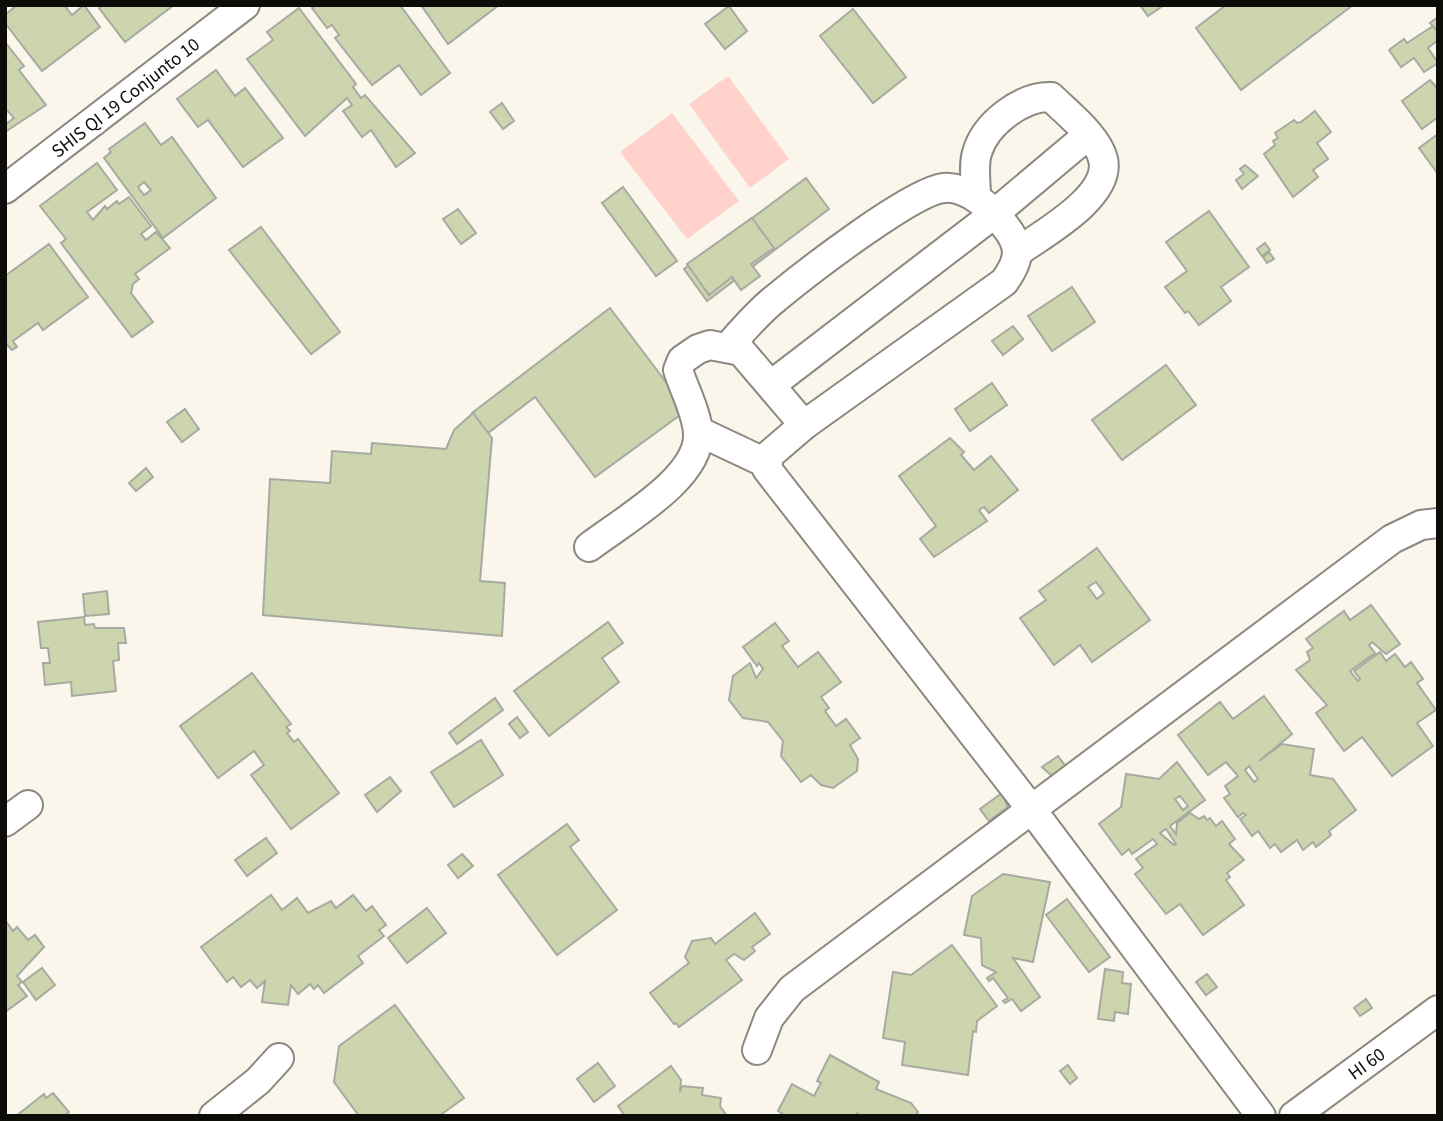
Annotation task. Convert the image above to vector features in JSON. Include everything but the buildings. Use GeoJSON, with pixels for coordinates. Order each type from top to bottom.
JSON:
{"type":"FeatureCollection","features":[{"type":"Feature","properties":{"kind":"street","name":"SHIS QI 19 Conjunto 10"},"geometry":{"type":"LineString","coordinates":[[5,189],[245,5]]}},
{"type":"Feature","properties":{"kind":"street"},"geometry":{"type":"LineString","coordinates":[[766,463],[769,455],[804,425],[1004,282],[1019,251],[1089,199],[1104,176],[1103,159],[1088,135],[1051,97],[1035,96],[1012,109],[980,145],[976,156],[985,205]]}},
{"type":"Feature","properties":{"kind":"street"},"geometry":{"type":"LineString","coordinates":[[771,385],[985,205],[1088,135]]}},
{"type":"Feature","properties":{"kind":"street"},"geometry":{"type":"LineString","coordinates":[[728,347],[775,298],[915,197],[946,188],[985,205],[1016,240],[1019,251]]}},
{"type":"Feature","properties":{"kind":"street"},"geometry":{"type":"LineString","coordinates":[[589,547],[684,472],[692,460],[698,431],[678,370],[682,360],[698,349],[710,345],[741,351],[804,425]]}},
{"type":"Feature","properties":{"kind":"street"},"geometry":{"type":"LineString","coordinates":[[698,431],[766,463],[782,490],[1032,810],[1261,1116]]}},
{"type":"Feature","properties":{"kind":"street"},"geometry":{"type":"LineString","coordinates":[[757,1050],[769,1018],[792,989],[1392,539],[1421,526],[1438,523]]}},
{"type":"Feature","properties":{"kind":"street"},"geometry":{"type":"LineString","coordinates":[[5,822],[28,805]]}},
{"type":"Feature","properties":{"kind":"street","name":"HI 60"},"geometry":{"type":"LineString","coordinates":[[1294,1116],[1438,1010]]}},
{"type":"Feature","properties":{"kind":"street"},"geometry":{"type":"LineString","coordinates":[[214,1116],[258,1081],[279,1058]]}},
{"type":"Feature","properties":{"kind":"shaded area"},"geometry":{"type":"Polygon","coordinates":[[[728,76],[789,159],[750,188],[689,104],[728,76]]]}},
{"type":"Feature","properties":{"kind":"shaded area"},"geometry":{"type":"Polygon","coordinates":[[[672,113],[739,201],[687,239],[620,152],[672,113]]]}}]}
